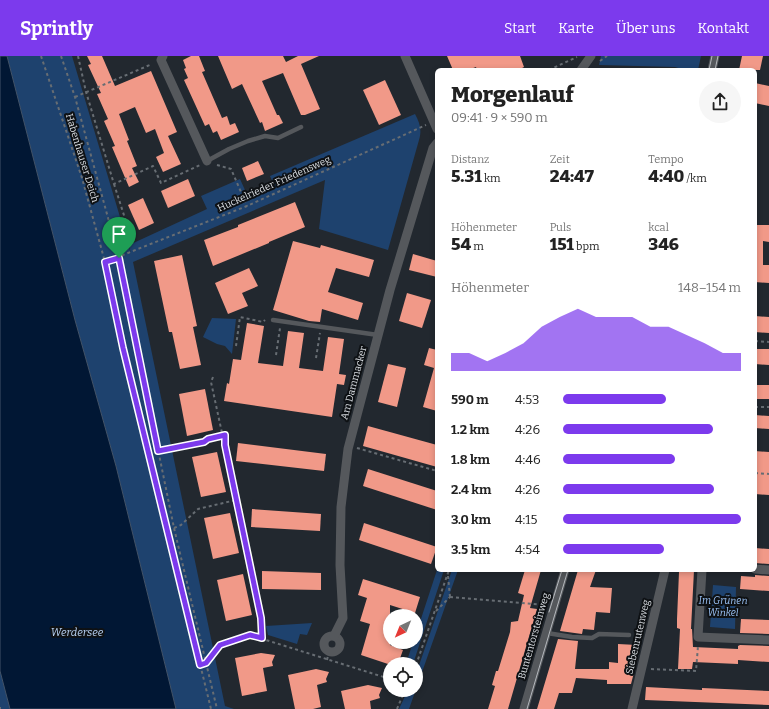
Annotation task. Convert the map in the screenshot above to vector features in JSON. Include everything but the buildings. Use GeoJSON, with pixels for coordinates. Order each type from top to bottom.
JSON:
{"type":"FeatureCollection","features":[{"type":"Feature","properties":{"kind":"street"},"geometry":{"type":"LineString","coordinates":[[405,56],[435,125]]}},
{"type":"Feature","properties":{"kind":"street"},"geometry":{"type":"LineString","coordinates":[[582,68],[590,56]]}},
{"type":"Feature","properties":{"kind":"street"},"geometry":{"type":"LineString","coordinates":[[712,68],[715,56]]}},
{"type":"Feature","properties":{"kind":"street"},"geometry":{"type":"LineString","coordinates":[[161,57],[206,161]]}},
{"type":"Feature","properties":{"kind":"street","name":"Am Dammacker"},"geometry":{"type":"LineString","coordinates":[[328,656],[336,651],[340,646],[339,640],[334,636],[343,618],[340,565],[341,507],[349,445],[378,335],[431,154],[435,146]]}},
{"type":"Feature","properties":{"kind":"street"},"geometry":{"type":"LineString","coordinates":[[757,569],[769,570]]}},
{"type":"Feature","properties":{"kind":"street","name":"Buntentorsteinweg"},"geometry":{"type":"LineString","coordinates":[[524,709],[564,572]]}},
{"type":"Feature","properties":{"kind":"street","name":"Siebenrutenweg"},"geometry":{"type":"LineString","coordinates":[[632,709],[665,572]]}},
{"type":"Feature","properties":{"kind":"street"},"geometry":{"type":"LineString","coordinates":[[702,572],[698,637],[769,640]]}},
{"type":"Feature","properties":{"kind":"lane"},"geometry":{"type":"LineString","coordinates":[[206,161],[248,141],[265,136],[278,138],[301,128]]}},
{"type":"Feature","properties":{"kind":"lane"},"geometry":{"type":"LineString","coordinates":[[273,320],[378,335]]}},
{"type":"Feature","properties":{"kind":"lane"},"geometry":{"type":"LineString","coordinates":[[546,632],[572,637],[592,638],[599,634],[629,635]]}},
{"type":"Feature","properties":{"kind":"path","name":"Habenhauser Deich"},"geometry":{"type":"LineString","coordinates":[[41,56],[82,178],[105,262],[123,348],[212,709]]}},
{"type":"Feature","properties":{"kind":"path"},"geometry":{"type":"LineString","coordinates":[[62,56],[75,97],[119,258],[174,528],[217,709]]}},
{"type":"Feature","properties":{"kind":"path"},"geometry":{"type":"LineString","coordinates":[[78,56],[86,92],[130,234]]}},
{"type":"Feature","properties":{"kind":"path"},"geometry":{"type":"LineString","coordinates":[[554,68],[576,59],[578,56]]}},
{"type":"Feature","properties":{"kind":"path"},"geometry":{"type":"LineString","coordinates":[[75,97],[161,57]]}},
{"type":"Feature","properties":{"kind":"path","name":"Huckelrieder Friedensweg"},"geometry":{"type":"LineString","coordinates":[[105,262],[119,258],[247,206],[421,128],[435,125]]}},
{"type":"Feature","properties":{"kind":"path"},"geometry":{"type":"LineString","coordinates":[[114,184],[153,166],[161,184],[206,161],[231,169],[247,206]]}},
{"type":"Feature","properties":{"kind":"path"},"geometry":{"type":"LineString","coordinates":[[236,346],[240,318],[263,322],[265,320],[273,320]]}},
{"type":"Feature","properties":{"kind":"path"},"geometry":{"type":"LineString","coordinates":[[276,355],[281,322]]}},
{"type":"Feature","properties":{"kind":"path"},"geometry":{"type":"LineString","coordinates":[[316,358],[321,327]]}},
{"type":"Feature","properties":{"kind":"path"},"geometry":{"type":"LineString","coordinates":[[757,341],[769,342]]}},
{"type":"Feature","properties":{"kind":"path"},"geometry":{"type":"LineString","coordinates":[[213,377],[211,382],[222,433],[225,435],[225,445],[261,618],[262,638]]}},
{"type":"Feature","properties":{"kind":"path"},"geometry":{"type":"LineString","coordinates":[[757,406],[769,407]]}},
{"type":"Feature","properties":{"kind":"path"},"geometry":{"type":"LineString","coordinates":[[158,451],[204,442],[208,439],[225,435]]}},
{"type":"Feature","properties":{"kind":"path"},"geometry":{"type":"LineString","coordinates":[[349,445],[435,470]]}},
{"type":"Feature","properties":{"kind":"path"},"geometry":{"type":"LineString","coordinates":[[757,473],[769,474]]}},
{"type":"Feature","properties":{"kind":"path"},"geometry":{"type":"LineString","coordinates":[[174,528],[181,525],[198,509],[236,500]]}},
{"type":"Feature","properties":{"kind":"path"},"geometry":{"type":"LineString","coordinates":[[447,574],[450,597]]}},
{"type":"Feature","properties":{"kind":"path"},"geometry":{"type":"LineString","coordinates":[[419,657],[447,574]]}},
{"type":"Feature","properties":{"kind":"path"},"geometry":{"type":"LineString","coordinates":[[435,612],[450,597],[554,605]]}},
{"type":"Feature","properties":{"kind":"path"},"geometry":{"type":"LineString","coordinates":[[200,665],[206,663],[220,645],[250,635],[328,656],[383,676]]}},
{"type":"Feature","properties":{"kind":"path"},"geometry":{"type":"LineString","coordinates":[[642,668],[696,672],[698,637]]}},
{"type":"Feature","properties":{"kind":"path"},"geometry":{"type":"LineString","coordinates":[[397,709],[402,697]]}},
{"type":"Feature","properties":{"kind":"green space"},"geometry":{"type":"Polygon","coordinates":[[[7,56],[72,56],[131,254],[129,245],[207,209],[201,196],[240,179],[249,199],[275,187],[270,176],[415,114],[419,124],[420,136],[388,250],[319,229],[325,180],[133,262],[225,706],[234,709],[176,709],[116,466],[75,320],[7,56]]]}},
{"type":"Feature","properties":{"kind":"green space"},"geometry":{"type":"Polygon","coordinates":[[[601,56],[701,56],[698,68],[599,65],[601,56]]]}},
{"type":"Feature","properties":{"kind":"green space"},"geometry":{"type":"Polygon","coordinates":[[[212,318],[236,319],[232,354],[225,346],[203,337],[212,318]]]}},
{"type":"Feature","properties":{"kind":"green space"},"geometry":{"type":"Polygon","coordinates":[[[436,572],[443,572],[423,634],[423,613],[436,572]]]}},
{"type":"Feature","properties":{"kind":"green space"},"geometry":{"type":"Polygon","coordinates":[[[451,572],[457,572],[423,669],[422,657],[451,572]]]}},
{"type":"Feature","properties":{"kind":"green space","name":"Im Grünen Winkel"},"geometry":{"type":"Polygon","coordinates":[[[713,585],[736,587],[735,629],[710,627],[713,585]]]}},
{"type":"Feature","properties":{"kind":"green space"},"geometry":{"type":"Polygon","coordinates":[[[312,623],[307,635],[300,634],[297,644],[268,635],[266,626],[312,623]]]}},
{"type":"Feature","properties":{"kind":"green space"},"geometry":{"type":"Polygon","coordinates":[[[411,649],[418,649],[415,657],[408,657],[411,649]]]}},
{"type":"Feature","properties":{"kind":"green space"},"geometry":{"type":"Polygon","coordinates":[[[0,671],[10,709],[0,709],[0,671]]]}},
{"type":"Feature","properties":{"kind":"green space"},"geometry":{"type":"Polygon","coordinates":[[[405,697],[413,697],[409,709],[399,709],[405,697]]]}},
{"type":"Feature","properties":{"kind":"water","name":"Werdersee"},"geometry":{"type":"Polygon","coordinates":[[[0,56],[7,56],[75,320],[116,466],[176,709],[10,709],[0,671],[0,56]]]}},
{"type":"Feature","properties":{"kind":"tram line"},"geometry":{"type":"LineString","coordinates":[[709,68],[712,56]]}},
{"type":"Feature","properties":{"kind":"tram line"},"geometry":{"type":"LineString","coordinates":[[715,68],[718,56]]}},
{"type":"Feature","properties":{"kind":"tram line"},"geometry":{"type":"LineString","coordinates":[[549,612],[561,572]]}},
{"type":"Feature","properties":{"kind":"tram line"},"geometry":{"type":"LineString","coordinates":[[527,709],[567,572]]}},
{"type":"Feature","properties":{"kind":"route"},"geometry":{"type":"LineString","coordinates":[[119,258],[158,451],[204,442],[208,439],[225,435],[225,445],[236,503],[261,618],[262,638],[250,635],[220,645],[206,663],[200,665],[123,348],[105,262],[119,258]]}}]}
